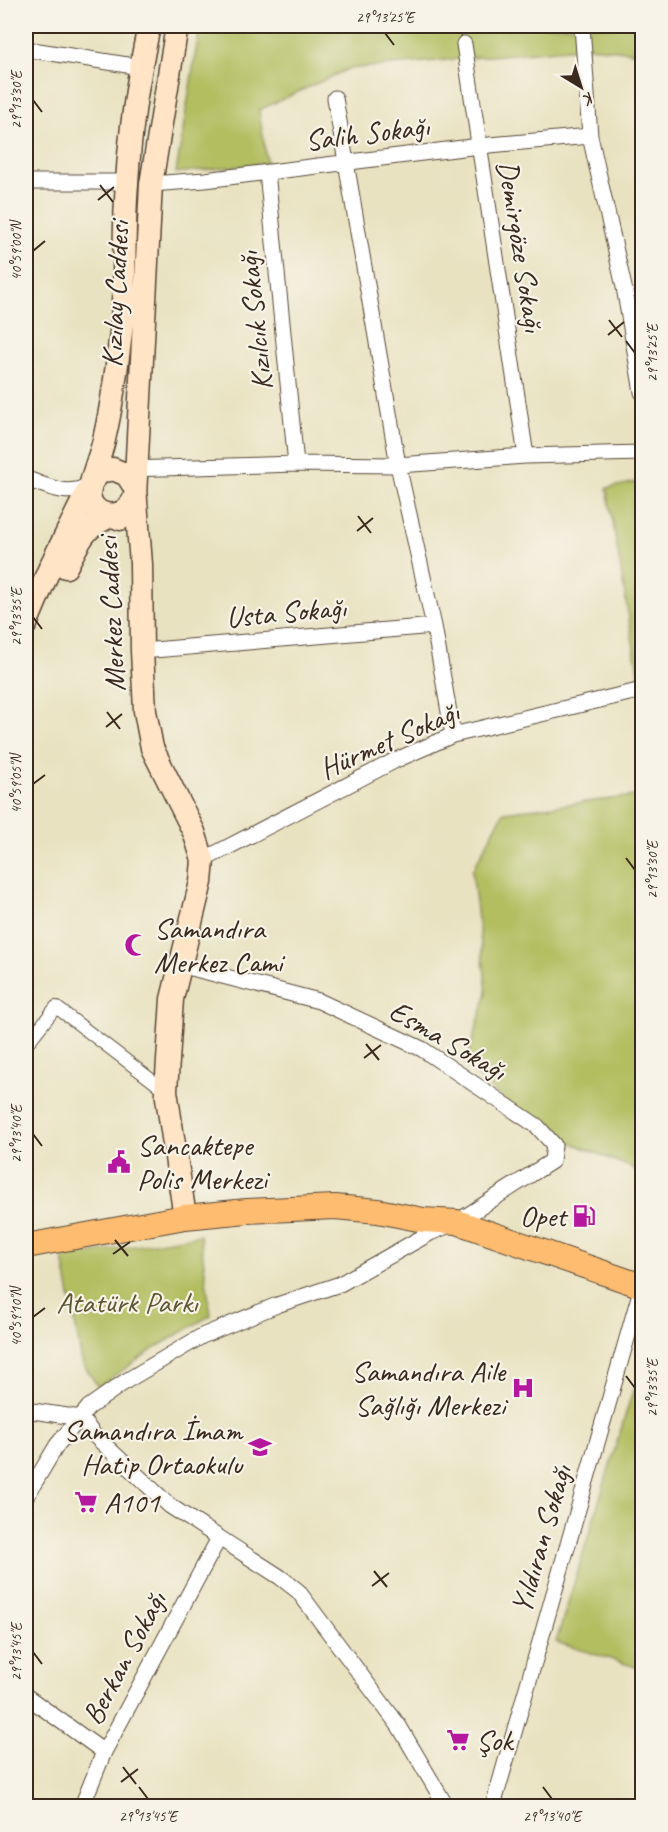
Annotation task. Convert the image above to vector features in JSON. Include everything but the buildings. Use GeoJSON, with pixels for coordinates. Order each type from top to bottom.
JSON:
{"type":"FeatureCollection","features":[{"type":"Feature","properties":{"kind":"main road","name":"Kızılay Caddesi"},"geometry":{"type":"LineString","coordinates":[[26,624],[53,561],[92,482],[105,436],[121,330],[127,182],[140,67],[149,26]]}},
{"type":"Feature","properties":{"kind":"main road","name":"Kızılay Caddesi"},"geometry":{"type":"LineString","coordinates":[[135,495],[124,469],[151,184],[177,26]]}},
{"type":"Feature","properties":{"kind":"main road"},"geometry":{"type":"LineString","coordinates":[[124,469],[100,472],[92,482],[89,494],[94,507],[125,522],[138,536]]}},
{"type":"Feature","properties":{"kind":"main road"},"geometry":{"type":"LineString","coordinates":[[26,641],[85,533],[92,525],[127,509],[135,495]]}},
{"type":"Feature","properties":{"kind":"main road","name":"Merkez Caddesi"},"geometry":{"type":"LineString","coordinates":[[135,495],[141,564],[145,711],[152,748],[194,832],[202,860],[201,882],[172,999],[166,1091],[185,1217]]}},
{"type":"Feature","properties":{"kind":"main road"},"geometry":{"type":"LineString","coordinates":[[26,1246],[185,1217],[246,1211],[335,1207],[378,1211],[423,1220],[457,1222],[642,1286]]}},
{"type":"Feature","properties":{"kind":"street"},"geometry":{"type":"LineString","coordinates":[[582,26],[590,136],[624,287],[642,392]]}},
{"type":"Feature","properties":{"kind":"street","name":"Demirgöze Sokağı"},"geometry":{"type":"LineString","coordinates":[[464,44],[526,456]]}},
{"type":"Feature","properties":{"kind":"street"},"geometry":{"type":"LineString","coordinates":[[26,49],[140,67]]}},
{"type":"Feature","properties":{"kind":"street"},"geometry":{"type":"LineString","coordinates":[[335,99],[398,465],[434,626],[453,735]]}},
{"type":"Feature","properties":{"kind":"street","name":"Salih Sokağı"},"geometry":{"type":"LineString","coordinates":[[151,184],[479,146],[590,136]]}},
{"type":"Feature","properties":{"kind":"street","name":"Kızılcık Sokağı"},"geometry":{"type":"LineString","coordinates":[[267,172],[296,464]]}},
{"type":"Feature","properties":{"kind":"street"},"geometry":{"type":"LineString","coordinates":[[26,182],[127,182]]}},
{"type":"Feature","properties":{"kind":"street"},"geometry":{"type":"LineString","coordinates":[[124,469],[296,464],[398,465],[526,456],[642,453]]}},
{"type":"Feature","properties":{"kind":"street"},"geometry":{"type":"LineString","coordinates":[[135,495],[148,472],[160,468]]}},
{"type":"Feature","properties":{"kind":"street"},"geometry":{"type":"LineString","coordinates":[[26,478],[76,492],[92,482]]}},
{"type":"Feature","properties":{"kind":"street","name":"Usta Sokağı"},"geometry":{"type":"LineString","coordinates":[[142,651],[434,626]]}},
{"type":"Feature","properties":{"kind":"street","name":"Hürmet Sokağı"},"geometry":{"type":"LineString","coordinates":[[202,860],[394,761],[453,735],[642,690]]}},
{"type":"Feature","properties":{"kind":"street","name":"Esma Sokağı"},"geometry":{"type":"LineString","coordinates":[[180,965],[319,1001],[422,1049],[537,1126],[554,1145],[552,1161],[457,1222]]}},
{"type":"Feature","properties":{"kind":"street"},"geometry":{"type":"LineString","coordinates":[[26,1045],[56,1007],[166,1091]]}},
{"type":"Feature","properties":{"kind":"street"},"geometry":{"type":"LineString","coordinates":[[26,1497],[57,1445],[89,1407],[126,1381],[202,1336],[277,1305],[340,1284],[430,1233],[457,1222]]}},
{"type":"Feature","properties":{"kind":"street","name":"Yıldıran Sokağı"},"geometry":{"type":"LineString","coordinates":[[493,1806],[642,1286]]}},
{"type":"Feature","properties":{"kind":"street"},"geometry":{"type":"LineString","coordinates":[[26,1410],[81,1418],[94,1435],[170,1506],[298,1591],[399,1726],[446,1806]]}},
{"type":"Feature","properties":{"kind":"street","name":"Berkan Sokağı"},"geometry":{"type":"LineString","coordinates":[[82,1806],[104,1752],[219,1538]]}},
{"type":"Feature","properties":{"kind":"street"},"geometry":{"type":"LineString","coordinates":[[26,1696],[104,1752]]}},
{"type":"Feature","properties":{"kind":"green space"},"geometry":{"type":"Polygon","coordinates":[[[200,26],[642,26],[642,53],[590,47],[348,69],[259,110],[267,163],[176,173],[200,26]]]}},
{"type":"Feature","properties":{"kind":"green space"},"geometry":{"type":"Polygon","coordinates":[[[642,481],[642,689],[641,690],[607,488],[642,481]]]}},
{"type":"Feature","properties":{"kind":"green space"},"geometry":{"type":"Polygon","coordinates":[[[642,795],[642,1172],[534,1127],[465,1065],[487,992],[472,871],[504,812],[642,795]]]}},
{"type":"Feature","properties":{"kind":"green space","name":"Atatürk Parkı"},"geometry":{"type":"Polygon","coordinates":[[[200,1235],[211,1315],[158,1346],[98,1387],[82,1362],[63,1258],[200,1235]]]}},
{"type":"Feature","properties":{"kind":"green space"},"geometry":{"type":"Polygon","coordinates":[[[633,1390],[642,1392],[642,1669],[556,1642],[633,1390]]]}},
{"type":"Feature","properties":{"kind":"place","name":"Samandıra Merkez Cami"},"geometry":{"type":"Point","coordinates":[136,945]}},
{"type":"Feature","properties":{"kind":"place","name":"Sancaktepe Polis Merkezi"},"geometry":{"type":"Point","coordinates":[119,1162]}},
{"type":"Feature","properties":{"kind":"place","name":"Opet"},"geometry":{"type":"Point","coordinates":[584,1216]}},
{"type":"Feature","properties":{"kind":"place","name":"Samandıra Aile Sağlığı Merkezi"},"geometry":{"type":"Point","coordinates":[523,1388]}},
{"type":"Feature","properties":{"kind":"place","name":"Samandıra İmam Hatip Ortaokulu"},"geometry":{"type":"Point","coordinates":[260,1447]}},
{"type":"Feature","properties":{"kind":"place","name":"A101"},"geometry":{"type":"Point","coordinates":[86,1502]}},
{"type":"Feature","properties":{"kind":"place","name":"Şok"},"geometry":{"type":"Point","coordinates":[458,1740]}}]}
